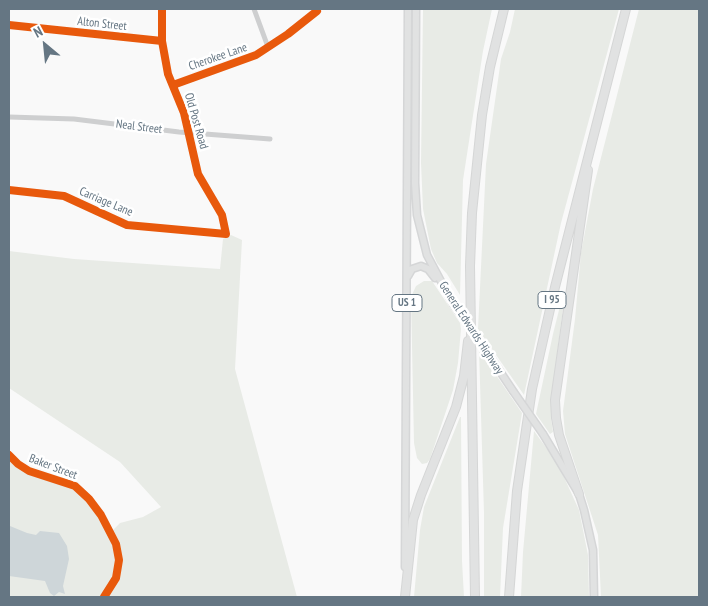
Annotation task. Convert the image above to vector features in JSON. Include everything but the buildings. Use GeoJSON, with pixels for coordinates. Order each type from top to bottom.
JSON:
{"type":"FeatureCollection","features":[{"type":"Feature","properties":{"kind":"highway"},"geometry":{"type":"LineString","coordinates":[[475,597],[470,248],[478,147],[489,75],[504,9]]}},
{"type":"Feature","properties":{"kind":"highway","name":"I 95"},"geometry":{"type":"LineString","coordinates":[[509,597],[518,491],[529,405],[549,312],[626,9]]}},
{"type":"Feature","properties":{"kind":"highway"},"geometry":{"type":"LineString","coordinates":[[579,494],[560,440],[556,418],[556,400],[591,147]]}},
{"type":"Feature","properties":{"kind":"highway"},"geometry":{"type":"LineString","coordinates":[[405,597],[414,520],[420,498],[457,403],[464,376],[471,327]]}},
{"type":"Feature","properties":{"kind":"main road","name":"US 1"},"geometry":{"type":"LineString","coordinates":[[405,597],[408,9]]}},
{"type":"Feature","properties":{"kind":"main road","name":"General Edwards Highway"},"geometry":{"type":"LineString","coordinates":[[416,9],[415,183],[417,216],[427,255],[453,304],[543,434],[579,494],[592,542],[594,597]]}},
{"type":"Feature","properties":{"kind":"main road"},"geometry":{"type":"LineString","coordinates":[[407,282],[412,269],[422,266],[428,269],[445,291]]}},
{"type":"Feature","properties":{"kind":"street","name":"Old Post Road"},"geometry":{"type":"LineString","coordinates":[[162,9],[162,41],[165,62],[184,113],[198,174],[222,215],[226,234]]}},
{"type":"Feature","properties":{"kind":"street"},"geometry":{"type":"LineString","coordinates":[[254,9],[268,47]]}},
{"type":"Feature","properties":{"kind":"street","name":"Cherokee Lane"},"geometry":{"type":"LineString","coordinates":[[173,85],[256,55],[317,10]]}},
{"type":"Feature","properties":{"kind":"street","name":"Alton Street"},"geometry":{"type":"LineString","coordinates":[[9,25],[162,41]]}},
{"type":"Feature","properties":{"kind":"street","name":"Neal Street"},"geometry":{"type":"LineString","coordinates":[[9,118],[74,119],[189,133],[270,139]]}},
{"type":"Feature","properties":{"kind":"street","name":"Carriage Lane"},"geometry":{"type":"LineString","coordinates":[[9,190],[64,196],[127,224],[226,234]]}},
{"type":"Feature","properties":{"kind":"street","name":"Baker Street"},"geometry":{"type":"LineString","coordinates":[[9,454],[18,464],[29,471],[75,486],[89,499],[106,524],[116,544],[119,560],[116,578],[104,597]]}},
{"type":"Feature","properties":{"kind":"shaded area"},"geometry":{"type":"Polygon","coordinates":[[[423,9],[492,9],[483,51],[463,180],[460,295],[447,274],[437,263],[431,249],[423,209],[421,163],[423,9]]]}},
{"type":"Feature","properties":{"kind":"shaded area"},"geometry":{"type":"Polygon","coordinates":[[[515,9],[619,9],[561,223],[524,395],[478,329],[486,164],[501,59],[515,9]]]}},
{"type":"Feature","properties":{"kind":"shaded area"},"geometry":{"type":"Polygon","coordinates":[[[639,9],[699,9],[699,597],[601,597],[598,535],[565,434],[563,411],[575,319],[581,253],[593,189],[639,9]]]}},
{"type":"Feature","properties":{"kind":"shaded area"},"geometry":{"type":"Polygon","coordinates":[[[231,235],[242,240],[235,369],[297,597],[9,597],[9,455],[18,464],[82,491],[111,532],[120,523],[143,517],[161,507],[120,462],[9,388],[9,251],[74,259],[220,269],[223,239],[231,235]]]}},
{"type":"Feature","properties":{"kind":"shaded area"},"geometry":{"type":"Polygon","coordinates":[[[424,281],[432,281],[460,323],[461,329],[453,390],[430,459],[427,463],[422,464],[417,458],[414,443],[411,297],[416,286],[424,281]]]}},
{"type":"Feature","properties":{"kind":"shaded area"},"geometry":{"type":"Polygon","coordinates":[[[565,293],[553,385],[551,418],[553,432],[550,434],[536,414],[553,334],[565,293]]]}},
{"type":"Feature","properties":{"kind":"shaded area"},"geometry":{"type":"Polygon","coordinates":[[[479,350],[522,413],[503,528],[500,597],[484,597],[484,513],[479,350]]]}},
{"type":"Feature","properties":{"kind":"shaded area"},"geometry":{"type":"Polygon","coordinates":[[[460,417],[464,597],[414,597],[424,507],[460,417]]]}},
{"type":"Feature","properties":{"kind":"shaded area"},"geometry":{"type":"Polygon","coordinates":[[[534,431],[558,464],[579,510],[588,555],[589,597],[521,597],[523,552],[534,431]]]}},
{"type":"Feature","properties":{"kind":"shaded area"},"geometry":{"type":"Polygon","coordinates":[[[9,524],[27,533],[36,535],[40,531],[59,533],[67,546],[69,559],[63,586],[65,594],[59,592],[54,596],[50,593],[45,581],[9,576],[9,524]]]}},
{"type":"Feature","properties":{"kind":"cycle path"},"geometry":{"type":"LineString","coordinates":[[9,190],[64,196],[127,225],[226,234],[222,215],[198,174],[184,113],[168,74],[162,41],[162,9]]}},
{"type":"Feature","properties":{"kind":"cycle path"},"geometry":{"type":"LineString","coordinates":[[173,85],[256,55],[288,34],[317,11]]}},
{"type":"Feature","properties":{"kind":"cycle path"},"geometry":{"type":"LineString","coordinates":[[9,25],[162,41]]}},
{"type":"Feature","properties":{"kind":"cycle path"},"geometry":{"type":"LineString","coordinates":[[9,455],[29,471],[75,486],[89,499],[101,515],[116,544],[119,560],[116,578],[104,597]]}}]}
